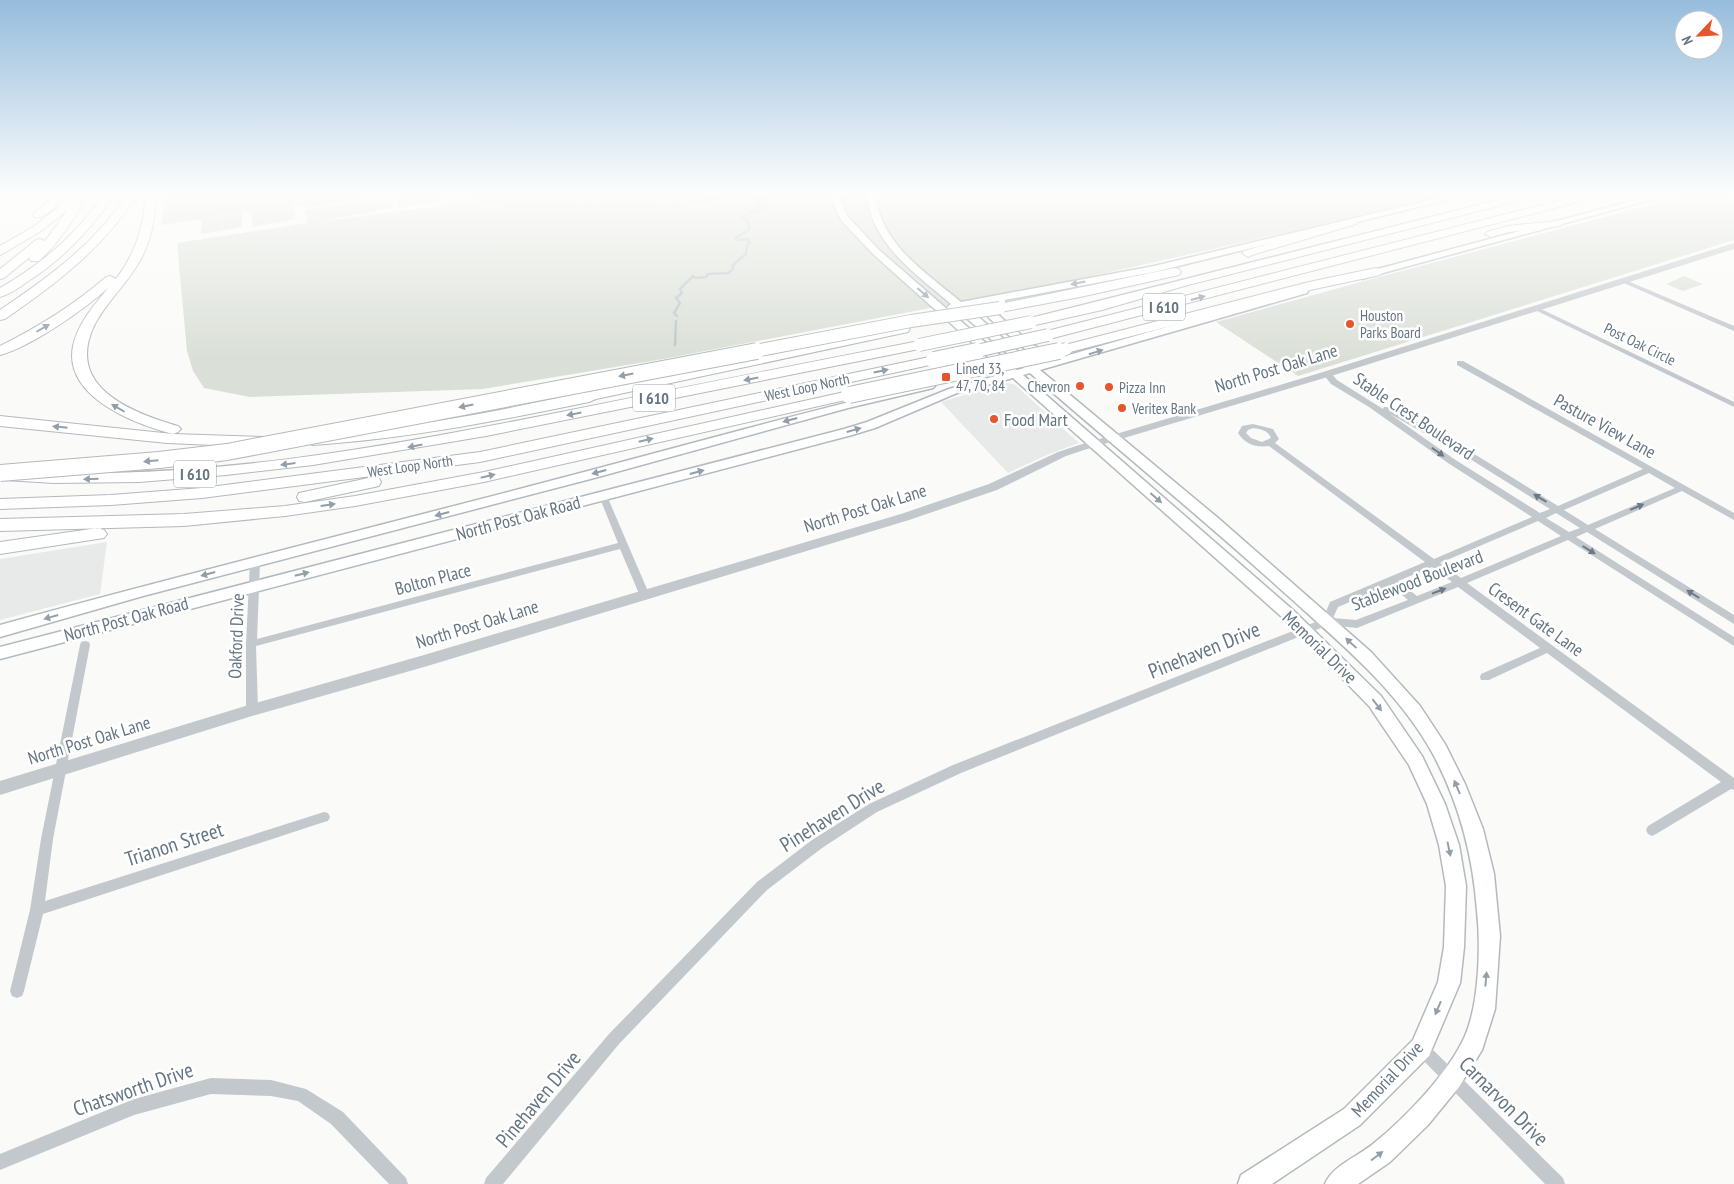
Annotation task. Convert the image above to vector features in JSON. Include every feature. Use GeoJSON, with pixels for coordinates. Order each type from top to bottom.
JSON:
{"type":"FeatureCollection","features":[{"type":"Feature","properties":{"kind":"highway"},"geometry":{"type":"LineString","coordinates":[[0,275],[31,248]]}},
{"type":"Feature","properties":{"kind":"highway"},"geometry":{"type":"LineString","coordinates":[[0,288],[45,248]]}},
{"type":"Feature","properties":{"kind":"highway"},"geometry":{"type":"LineString","coordinates":[[0,288],[40,264],[57,248]]}},
{"type":"Feature","properties":{"kind":"highway"},"geometry":{"type":"LineString","coordinates":[[0,293],[46,264],[64,248]]}},
{"type":"Feature","properties":{"kind":"highway"},"geometry":{"type":"LineString","coordinates":[[0,316],[47,283],[87,248]]}},
{"type":"Feature","properties":{"kind":"highway"},"geometry":{"type":"LineString","coordinates":[[0,351],[44,328],[96,292],[138,248]]}},
{"type":"Feature","properties":{"kind":"highway"},"geometry":{"type":"LineString","coordinates":[[139,248],[135,259],[100,306],[84,332],[80,356],[86,380],[94,390],[113,406],[152,424],[231,440]]}},
{"type":"Feature","properties":{"kind":"highway"},"geometry":{"type":"LineString","coordinates":[[0,474],[227,452],[1007,303],[1142,280],[1269,248]]}},
{"type":"Feature","properties":{"kind":"highway","name":"West Loop North"},"geometry":{"type":"LineString","coordinates":[[0,474],[56,479],[165,476],[284,465],[388,451],[911,337],[1097,307],[1184,282],[1318,248]]}},
{"type":"Feature","properties":{"kind":"highway","name":"West Loop North"},"geometry":{"type":"LineString","coordinates":[[0,504],[111,500],[202,493],[383,474],[480,457],[1048,336],[1390,248]]}},
{"type":"Feature","properties":{"kind":"highway"},"geometry":{"type":"LineString","coordinates":[[1280,277],[1346,268],[1437,248]]}},
{"type":"Feature","properties":{"kind":"highway"},"geometry":{"type":"LineString","coordinates":[[0,525],[184,520],[285,511],[372,499],[474,479],[876,389],[1070,354],[1309,286],[1376,272]]}},
{"type":"Feature","properties":{"kind":"highway"},"geometry":{"type":"LineString","coordinates":[[0,421],[167,438],[253,442],[348,438],[407,432],[911,337],[1007,303]]}},
{"type":"Feature","properties":{"kind":"highway"},"geometry":{"type":"LineString","coordinates":[[0,548],[259,507],[383,474]]}},
{"type":"Feature","properties":{"kind":"highway"},"geometry":{"type":"LineString","coordinates":[[0,536],[133,528]]}},
{"type":"Feature","properties":{"kind":"main road","name":"Memorial Drive"},"geometry":{"type":"LineString","coordinates":[[874,248],[940,309],[1306,631],[1375,701],[1416,761],[1436,804],[1449,845],[1456,886],[1454,947],[1449,983],[1421,1048],[1352,1117],[1250,1184]]}},
{"type":"Feature","properties":{"kind":"main road","name":"Memorial Drive"},"geometry":{"type":"LineString","coordinates":[[895,248],[909,264],[1327,621],[1365,656],[1414,711],[1439,749],[1456,784],[1474,829],[1484,874],[1490,936],[1485,1000],[1474,1042],[1450,1079],[1420,1117],[1381,1153],[1337,1184]]}},
{"type":"Feature","properties":{"kind":"main road"},"geometry":{"type":"LineString","coordinates":[[1376,272],[1465,248]]}},
{"type":"Feature","properties":{"kind":"main road"},"geometry":{"type":"LineString","coordinates":[[940,309],[1007,303]]}},
{"type":"Feature","properties":{"kind":"main road"},"geometry":{"type":"LineString","coordinates":[[1007,303],[992,306],[990,312],[1029,347],[1051,357],[1070,354]]}},
{"type":"Feature","properties":{"kind":"main road","name":"North Post Oak Road"},"geometry":{"type":"LineString","coordinates":[[0,653],[848,432],[892,417],[937,396],[1011,370],[1070,354]]}},
{"type":"Feature","properties":{"kind":"main road","name":"North Post Oak Road"},"geometry":{"type":"LineString","coordinates":[[0,631],[846,405],[1011,370]]}},
{"type":"Feature","properties":{"kind":"main road"},"geometry":{"type":"LineString","coordinates":[[1093,443],[1113,452],[1189,503]]}},
{"type":"Feature","properties":{"kind":"street","name":"North Post Oak Lane"},"geometry":{"type":"LineString","coordinates":[[0,788],[252,710],[644,596],[959,499],[993,487],[1062,454],[1093,443],[1327,374],[1727,248]]}},
{"type":"Feature","properties":{"kind":"street"},"geometry":{"type":"LineString","coordinates":[[1621,280],[1734,329]]}},
{"type":"Feature","properties":{"kind":"street","name":"Post Oak Circle"},"geometry":{"type":"LineString","coordinates":[[1535,308],[1734,405]]}},
{"type":"Feature","properties":{"kind":"street","name":"Pasture View Lane"},"geometry":{"type":"LineString","coordinates":[[1460,363],[1734,517]]}},
{"type":"Feature","properties":{"kind":"street","name":"Stable Crest Boulevard"},"geometry":{"type":"LineString","coordinates":[[1327,374],[1473,457],[1734,620]]}},
{"type":"Feature","properties":{"kind":"street","name":"Stable Crest Boulevard"},"geometry":{"type":"LineString","coordinates":[[1327,374],[1334,382],[1372,405],[1451,461],[1734,642]]}},
{"type":"Feature","properties":{"kind":"street","name":"Cresent Gate Lane"},"geometry":{"type":"LineString","coordinates":[[1270,444],[1733,784]]}},
{"type":"Feature","properties":{"kind":"street","name":"Stablewood Boulevard"},"geometry":{"type":"LineString","coordinates":[[1649,470],[1537,516],[1334,605],[1327,621],[1357,624],[1459,583],[1682,488]]}},
{"type":"Feature","properties":{"kind":"street"},"geometry":{"type":"LineString","coordinates":[[603,496],[644,596]]}},
{"type":"Feature","properties":{"kind":"street","name":"Bolton Place"},"geometry":{"type":"LineString","coordinates":[[251,644],[623,545]]}},
{"type":"Feature","properties":{"kind":"street","name":"Oakford Drive"},"geometry":{"type":"LineString","coordinates":[[252,710],[251,644],[255,562]]}},
{"type":"Feature","properties":{"kind":"street"},"geometry":{"type":"LineString","coordinates":[[1391,581],[1415,600]]}},
{"type":"Feature","properties":{"kind":"street","name":"Pinehaven Drive"},"geometry":{"type":"LineString","coordinates":[[492,1184],[614,1040],[762,886],[817,844],[873,808],[958,769],[1327,621]]}},
{"type":"Feature","properties":{"kind":"street"},"geometry":{"type":"LineString","coordinates":[[17,991],[37,910],[48,839],[85,645]]}},
{"type":"Feature","properties":{"kind":"street"},"geometry":{"type":"LineString","coordinates":[[1485,677],[1549,648]]}},
{"type":"Feature","properties":{"kind":"street"},"geometry":{"type":"LineString","coordinates":[[1652,830],[1733,784]]}},
{"type":"Feature","properties":{"kind":"street","name":"Trianon Street"},"geometry":{"type":"LineString","coordinates":[[37,910],[324,817]]}},
{"type":"Feature","properties":{"kind":"street","name":"Carnarvon Drive"},"geometry":{"type":"LineString","coordinates":[[1421,1048],[1557,1184]]}},
{"type":"Feature","properties":{"kind":"street","name":"Chatsworth Drive"},"geometry":{"type":"LineString","coordinates":[[0,1162],[134,1107],[201,1088],[211,1086],[271,1088],[300,1094],[337,1118],[400,1184]]}},
{"type":"Feature","properties":{"kind":"shaded area"},"geometry":{"type":"Polygon","coordinates":[[[177,248],[1217,248],[1061,283],[658,360],[483,389],[250,397],[204,388],[193,371],[187,351],[177,248]]]}},
{"type":"Feature","properties":{"kind":"shaded area"},"geometry":{"type":"Polygon","coordinates":[[[1487,248],[1708,248],[1298,376],[1216,322],[1487,248]]]}},
{"type":"Feature","properties":{"kind":"shaded area"},"geometry":{"type":"Polygon","coordinates":[[[1684,276],[1703,284],[1683,291],[1666,284],[1684,276]]]}},
{"type":"Feature","properties":{"kind":"shaded area"},"geometry":{"type":"Polygon","coordinates":[[[1004,383],[1014,384],[1079,443],[1049,454],[1008,473],[941,402],[1004,383]]]}},
{"type":"Feature","properties":{"kind":"shaded area"},"geometry":{"type":"Polygon","coordinates":[[[107,542],[100,594],[0,620],[0,559],[107,542]]]}},
{"type":"Feature","properties":{"kind":"waterway"},"geometry":{"type":"LineString","coordinates":[[677,316],[674,313],[680,303],[676,298],[682,293],[680,289],[693,276],[696,278],[706,277],[708,274],[728,273],[733,269],[733,265],[746,254],[747,248]]}},
{"type":"Feature","properties":{"kind":"waterway"},"geometry":{"type":"LineString","coordinates":[[675,345],[676,321]]}},
{"type":"Feature","properties":{"kind":"place","name":"Houston Parks Board"},"geometry":{"type":"Point","coordinates":[1350,324]}},
{"type":"Feature","properties":{"kind":"place","name":"Lined 33, 47, 70, 84"},"geometry":{"type":"Point","coordinates":[946,377]}},
{"type":"Feature","properties":{"kind":"place","name":"Chevron"},"geometry":{"type":"Point","coordinates":[1080,386]}},
{"type":"Feature","properties":{"kind":"place","name":"Pizza Inn"},"geometry":{"type":"Point","coordinates":[1109,387]}},
{"type":"Feature","properties":{"kind":"place","name":"Veritex Bank"},"geometry":{"type":"Point","coordinates":[1122,408]}},
{"type":"Feature","properties":{"kind":"place","name":"Food Mart"},"geometry":{"type":"Point","coordinates":[994,419]}}]}
